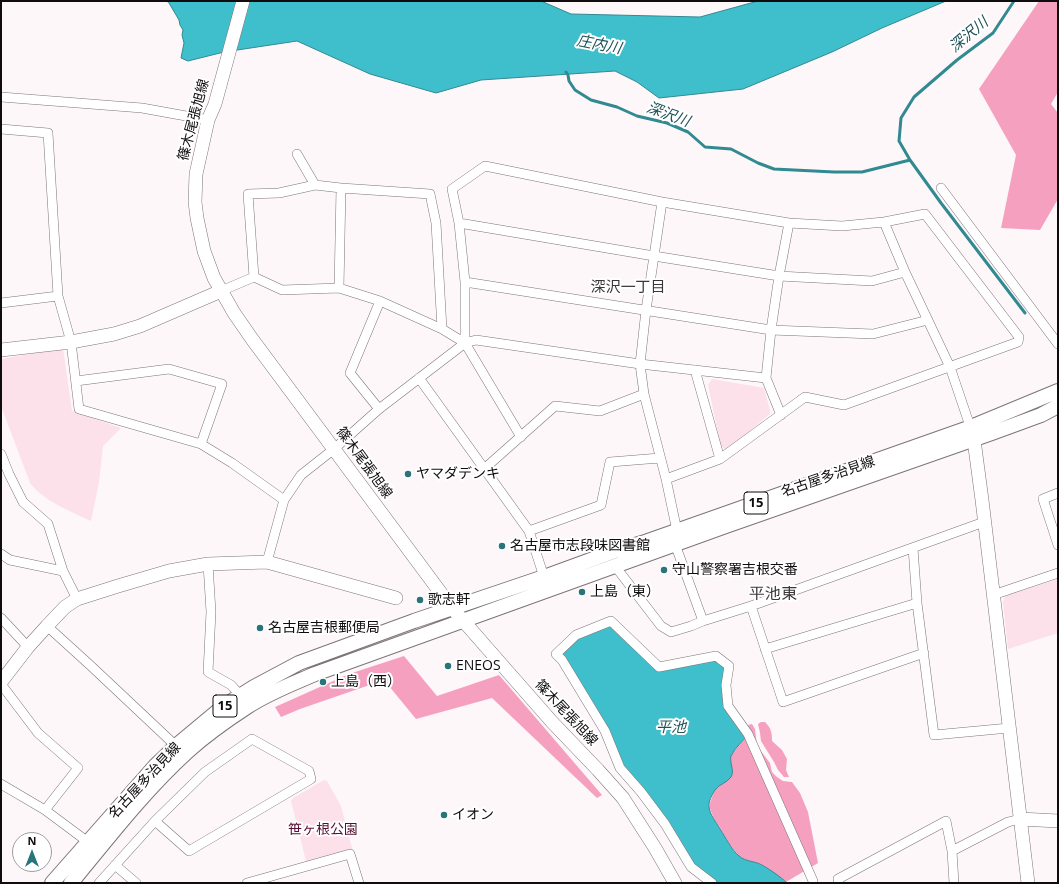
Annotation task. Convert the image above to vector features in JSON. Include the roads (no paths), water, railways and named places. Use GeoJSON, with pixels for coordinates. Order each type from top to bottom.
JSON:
{"type":"FeatureCollection","features":[{"type":"Feature","properties":{"kind":"main road","name":"名古屋多治見線"},"geometry":{"type":"LineString","coordinates":[[52,883],[156,765],[176,746],[224,706],[254,687],[299,663],[615,551],[642,543],[676,537],[825,491],[973,433],[1058,390]]}},
{"type":"Feature","properties":{"kind":"main road","name":"名古屋多治見線"},"geometry":{"type":"LineString","coordinates":[[973,433],[1041,414],[1058,406]]}},
{"type":"Feature","properties":{"kind":"main road","name":"名古屋多治見線"},"geometry":{"type":"LineString","coordinates":[[71,883],[126,817],[173,765],[221,725],[248,706],[273,692],[315,674],[615,566],[676,537]]}},
{"type":"Feature","properties":{"kind":"street","name":"篠木尾張旭線"},"geometry":{"type":"LineString","coordinates":[[243,1],[215,104],[208,120],[196,174],[195,202],[198,224],[204,251],[214,278],[234,313],[452,608],[552,722],[598,770],[622,798],[655,848],[675,883]]}},
{"type":"Feature","properties":{"kind":"street"},"geometry":{"type":"LineString","coordinates":[[1,97],[142,108],[208,120]]}},
{"type":"Feature","properties":{"kind":"street"},"geometry":{"type":"LineString","coordinates":[[1,129],[48,133],[58,296],[71,342],[79,409],[201,444],[232,463],[284,500]]}},
{"type":"Feature","properties":{"kind":"street"},"geometry":{"type":"LineString","coordinates":[[297,154],[315,185]]}},
{"type":"Feature","properties":{"kind":"street"},"geometry":{"type":"LineString","coordinates":[[464,343],[465,282],[459,223],[452,189],[485,166],[662,202],[789,223],[842,226],[884,222],[925,214],[1019,337],[1018,342],[844,405],[805,397],[720,459],[666,479]]}},
{"type":"Feature","properties":{"kind":"street"},"geometry":{"type":"LineString","coordinates":[[254,277],[248,194],[279,193],[315,185],[430,194],[436,223],[442,329]]}},
{"type":"Feature","properties":{"kind":"street"},"geometry":{"type":"LineString","coordinates":[[339,288],[341,188]]}},
{"type":"Feature","properties":{"kind":"street"},"geometry":{"type":"LineString","coordinates":[[941,188],[1058,344]]}},
{"type":"Feature","properties":{"kind":"street"},"geometry":{"type":"LineString","coordinates":[[662,202],[646,310],[640,364],[644,394],[666,479],[676,537],[703,620]]}},
{"type":"Feature","properties":{"kind":"street"},"geometry":{"type":"LineString","coordinates":[[884,222],[905,272],[950,367],[973,433],[1028,883]]}},
{"type":"Feature","properties":{"kind":"street"},"geometry":{"type":"LineString","coordinates":[[459,223],[779,276],[872,281],[905,272]]}},
{"type":"Feature","properties":{"kind":"street"},"geometry":{"type":"LineString","coordinates":[[781,414],[766,378],[779,276],[789,223]]}},
{"type":"Feature","properties":{"kind":"street"},"geometry":{"type":"LineString","coordinates":[[1,350],[71,342],[114,334],[140,326],[254,277],[282,290],[339,288],[380,301],[442,329],[464,343],[520,437]]}},
{"type":"Feature","properties":{"kind":"street"},"geometry":{"type":"LineString","coordinates":[[465,282],[771,330],[873,334],[928,320]]}},
{"type":"Feature","properties":{"kind":"street"},"geometry":{"type":"LineString","coordinates":[[1,303],[58,296]]}},
{"type":"Feature","properties":{"kind":"street"},"geometry":{"type":"LineString","coordinates":[[379,409],[350,373],[380,301]]}},
{"type":"Feature","properties":{"kind":"street"},"geometry":{"type":"LineString","coordinates":[[267,562],[284,500],[301,475],[334,449],[379,409],[464,343],[476,340],[640,364],[766,378]]}},
{"type":"Feature","properties":{"kind":"street"},"geometry":{"type":"LineString","coordinates":[[76,381],[169,369],[222,384],[201,444]]}},
{"type":"Feature","properties":{"kind":"street"},"geometry":{"type":"LineString","coordinates":[[695,370],[720,459]]}},
{"type":"Feature","properties":{"kind":"street"},"geometry":{"type":"LineString","coordinates":[[419,378],[528,531],[544,577]]}},
{"type":"Feature","properties":{"kind":"street"},"geometry":{"type":"LineString","coordinates":[[484,469],[555,406],[600,411],[644,394]]}},
{"type":"Feature","properties":{"kind":"street"},"geometry":{"type":"LineString","coordinates":[[1,454],[23,502],[48,524],[63,571],[77,599]]}},
{"type":"Feature","properties":{"kind":"street"},"geometry":{"type":"LineString","coordinates":[[528,531],[601,505],[610,462],[660,458]]}},
{"type":"Feature","properties":{"kind":"street"},"geometry":{"type":"LineString","coordinates":[[1058,494],[1042,499],[1058,545]]}},
{"type":"Feature","properties":{"kind":"street"},"geometry":{"type":"LineString","coordinates":[[615,566],[661,626],[671,632],[691,626],[703,620],[751,606],[984,522]]}},
{"type":"Feature","properties":{"kind":"street"},"geometry":{"type":"LineString","coordinates":[[913,548],[917,603],[934,735],[1009,728]]}},
{"type":"Feature","properties":{"kind":"street"},"geometry":{"type":"LineString","coordinates":[[1,554],[10,560],[63,571]]}},
{"type":"Feature","properties":{"kind":"street"},"geometry":{"type":"LineString","coordinates":[[45,810],[78,768],[38,733],[1,683],[28,647],[47,626],[65,608],[77,599],[169,571],[208,564],[267,562],[396,598]]}},
{"type":"Feature","properties":{"kind":"street"},"geometry":{"type":"LineString","coordinates":[[208,564],[211,612],[208,672],[231,685],[240,696]]}},
{"type":"Feature","properties":{"kind":"street"},"geometry":{"type":"LineString","coordinates":[[993,595],[1058,573]]}},
{"type":"Feature","properties":{"kind":"street"},"geometry":{"type":"LineString","coordinates":[[765,650],[917,603]]}},
{"type":"Feature","properties":{"kind":"street"},"geometry":{"type":"LineString","coordinates":[[751,606],[783,702],[924,653]]}},
{"type":"Feature","properties":{"kind":"street"},"geometry":{"type":"LineString","coordinates":[[1,618],[28,647]]}},
{"type":"Feature","properties":{"kind":"street"},"geometry":{"type":"LineString","coordinates":[[712,883],[691,867],[665,824],[641,792],[620,768],[605,730],[562,660],[556,654],[576,635],[611,620],[659,667],[716,656],[728,666],[726,685],[728,706],[748,734],[813,881]]}},
{"type":"Feature","properties":{"kind":"street"},"geometry":{"type":"LineString","coordinates":[[47,626],[176,746]]}},
{"type":"Feature","properties":{"kind":"street"},"geometry":{"type":"LineString","coordinates":[[99,883],[155,821],[205,772],[252,739],[309,771],[311,779],[189,851],[155,821]]}},
{"type":"Feature","properties":{"kind":"street"},"geometry":{"type":"LineString","coordinates":[[1,784],[45,810],[88,842]]}},
{"type":"Feature","properties":{"kind":"street"},"geometry":{"type":"LineString","coordinates":[[952,851],[1008,822],[1020,819],[1058,821]]}},
{"type":"Feature","properties":{"kind":"street"},"geometry":{"type":"LineString","coordinates":[[839,883],[838,879],[946,821],[952,851],[954,883]]}},
{"type":"Feature","properties":{"kind":"street"},"geometry":{"type":"LineString","coordinates":[[247,883],[350,854],[359,883]]}},
{"type":"Feature","properties":{"kind":"street"},"geometry":{"type":"LineString","coordinates":[[114,865],[136,883]]}},
{"type":"Feature","properties":{"kind":"water","name":"庄内川"},"geometry":{"type":"Polygon","coordinates":[[[167,1],[541,1],[571,14],[700,17],[758,1],[946,1],[882,28],[832,52],[743,89],[659,98],[637,82],[615,71],[481,80],[436,93],[370,74],[297,41],[224,52],[188,61],[181,58],[184,43],[182,35],[183,30],[179,20],[167,1]]]}},
{"type":"Feature","properties":{"kind":"water","name":"平池"},"geometry":{"type":"Polygon","coordinates":[[[611,621],[659,667],[716,656],[729,666],[728,706],[748,734],[731,756],[731,777],[717,788],[710,798],[710,810],[713,818],[739,856],[762,865],[787,883],[712,883],[691,867],[620,768],[605,730],[556,654],[576,635],[611,621]]]}},
{"type":"Feature","properties":{"kind":"waterway","name":"深沢川"},"geometry":{"type":"LineString","coordinates":[[910,160],[899,141],[901,118],[914,97],[957,60],[993,33],[1014,1]]}},
{"type":"Feature","properties":{"kind":"waterway","name":"深沢川"},"geometry":{"type":"LineString","coordinates":[[566,72],[569,81],[575,90],[591,100],[617,107],[637,116],[667,123],[688,132],[705,147],[731,149],[758,163],[774,169],[862,172],[910,160],[1025,313]]}},
{"type":"Feature","properties":{"kind":"place","name":"ヤマダデンキ"},"geometry":{"type":"Point","coordinates":[408,474]}},
{"type":"Feature","properties":{"kind":"place","name":"名古屋市志段味図書館"},"geometry":{"type":"Point","coordinates":[502,546]}},
{"type":"Feature","properties":{"kind":"place","name":"守山警察署吉根交番"},"geometry":{"type":"Point","coordinates":[664,570]}},
{"type":"Feature","properties":{"kind":"place","name":"上島（東）"},"geometry":{"type":"Point","coordinates":[582,592]}},
{"type":"Feature","properties":{"kind":"place","name":"歌志軒"},"geometry":{"type":"Point","coordinates":[420,600]}},
{"type":"Feature","properties":{"kind":"place","name":"名古屋吉根郵便局"},"geometry":{"type":"Point","coordinates":[260,628]}},
{"type":"Feature","properties":{"kind":"place","name":"ENEOS"},"geometry":{"type":"Point","coordinates":[448,666]}},
{"type":"Feature","properties":{"kind":"place","name":"上島（西）"},"geometry":{"type":"Point","coordinates":[323,682]}},
{"type":"Feature","properties":{"kind":"place","name":"イオン"},"geometry":{"type":"Point","coordinates":[444,815]}},
{"type":"Feature","properties":{"kind":"district","name":"深沢一丁目"},"geometry":{"type":"Point","coordinates":[628,288]}},
{"type":"Feature","properties":{"kind":"district","name":"平池東"},"geometry":{"type":"Point","coordinates":[773,594]}},
{"type":"Feature","properties":{"kind":"park label","name":"笹ヶ根公園"},"geometry":{"type":"Point","coordinates":[323,830]}}]}
